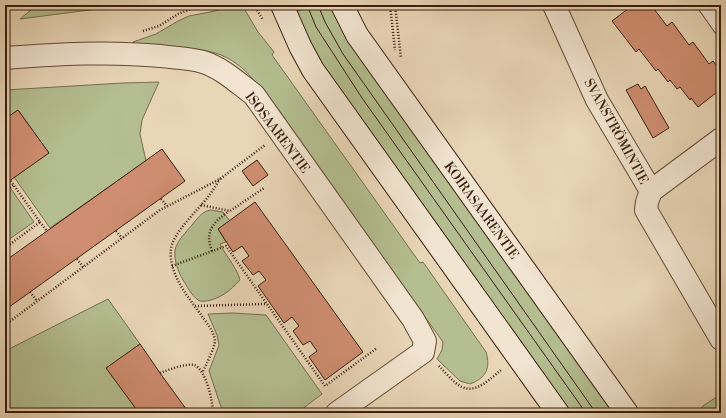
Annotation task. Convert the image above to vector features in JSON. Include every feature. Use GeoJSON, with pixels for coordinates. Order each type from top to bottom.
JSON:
{"type":"FeatureCollection","features":[{"type":"Feature","properties":{"kind":"street"},"geometry":{"type":"LineString","coordinates":[[282,5],[300,46],[313,70],[558,413]]}},
{"type":"Feature","properties":{"kind":"street","name":"KOIRASAARENTIE"},"geometry":{"type":"LineString","coordinates":[[342,5],[358,35],[627,413]]}},
{"type":"Feature","properties":{"kind":"street","name":"SVANSTRÖMINTIE"},"geometry":{"type":"LineString","coordinates":[[554,5],[596,100],[651,191],[646,210],[721,339]]}},
{"type":"Feature","properties":{"kind":"street","name":"ISOSAARENTIE"},"geometry":{"type":"LineString","coordinates":[[5,58],[76,53],[133,54],[203,62],[226,73],[254,96],[413,319],[425,341],[423,352],[337,413]]}},
{"type":"Feature","properties":{"kind":"street"},"geometry":{"type":"LineString","coordinates":[[651,191],[721,139]]}},
{"type":"Feature","properties":{"kind":"lane"},"geometry":{"type":"LineString","coordinates":[[704,5],[721,29]]}},
{"type":"Feature","properties":{"kind":"path"},"geometry":{"type":"LineString","coordinates":[[140,32],[159,26],[178,14],[191,9],[211,5]]}},
{"type":"Feature","properties":{"kind":"path"},"geometry":{"type":"LineString","coordinates":[[254,5],[260,15]]}},
{"type":"Feature","properties":{"kind":"path"},"geometry":{"type":"LineString","coordinates":[[390,5],[396,52]]}},
{"type":"Feature","properties":{"kind":"path"},"geometry":{"type":"LineString","coordinates":[[395,5],[401,62]]}},
{"type":"Feature","properties":{"kind":"path"},"geometry":{"type":"LineString","coordinates":[[5,325],[160,210],[220,179],[270,141]]}},
{"type":"Feature","properties":{"kind":"path"},"geometry":{"type":"LineString","coordinates":[[202,371],[207,364],[215,342],[213,332],[179,284],[172,266],[171,249],[174,238],[220,179]]}},
{"type":"Feature","properties":{"kind":"path"},"geometry":{"type":"LineString","coordinates":[[10,180],[47,231]]}},
{"type":"Feature","properties":{"kind":"path"},"geometry":{"type":"LineString","coordinates":[[5,189],[6,190],[14,185]]}},
{"type":"Feature","properties":{"kind":"path"},"geometry":{"type":"LineString","coordinates":[[212,251],[208,241],[211,230],[216,221],[264,188]]}},
{"type":"Feature","properties":{"kind":"path"},"geometry":{"type":"LineString","coordinates":[[161,199],[167,206]]}},
{"type":"Feature","properties":{"kind":"path"},"geometry":{"type":"LineString","coordinates":[[201,205],[230,211]]}},
{"type":"Feature","properties":{"kind":"path"},"geometry":{"type":"LineString","coordinates":[[5,248],[40,222]]}},
{"type":"Feature","properties":{"kind":"path"},"geometry":{"type":"LineString","coordinates":[[116,231],[122,238]]}},
{"type":"Feature","properties":{"kind":"path"},"geometry":{"type":"LineString","coordinates":[[172,266],[226,246],[265,304],[325,386],[377,348]]}},
{"type":"Feature","properties":{"kind":"path"},"geometry":{"type":"LineString","coordinates":[[77,259],[83,267]]}},
{"type":"Feature","properties":{"kind":"path"},"geometry":{"type":"LineString","coordinates":[[30,292],[37,301]]}},
{"type":"Feature","properties":{"kind":"path"},"geometry":{"type":"LineString","coordinates":[[194,306],[265,304]]}},
{"type":"Feature","properties":{"kind":"path"},"geometry":{"type":"LineString","coordinates":[[434,362],[460,386],[470,389],[483,385],[505,367]]}},
{"type":"Feature","properties":{"kind":"path"},"geometry":{"type":"LineString","coordinates":[[349,363],[352,367]]}},
{"type":"Feature","properties":{"kind":"path"},"geometry":{"type":"LineString","coordinates":[[160,372],[194,365],[202,371],[209,390],[214,413]]}},
{"type":"Feature","properties":{"kind":"green space"},"geometry":{"type":"Polygon","coordinates":[[[37,5],[128,5],[20,19],[37,5]]]}},
{"type":"Feature","properties":{"kind":"green space"},"geometry":{"type":"Polygon","coordinates":[[[234,5],[242,5],[258,32],[274,52],[272,55],[420,263],[423,262],[486,352],[488,363],[487,368],[486,372],[480,379],[470,384],[460,381],[437,359],[442,350],[443,342],[262,89],[244,70],[227,58],[215,53],[201,50],[188,48],[134,49],[133,42],[156,34],[189,16],[215,11],[234,5]]]}},
{"type":"Feature","properties":{"kind":"green space"},"geometry":{"type":"Polygon","coordinates":[[[314,5],[335,5],[619,413],[565,413],[346,106],[293,13],[314,5]]]}},
{"type":"Feature","properties":{"kind":"green space"},"geometry":{"type":"Polygon","coordinates":[[[159,82],[142,120],[140,134],[146,161],[50,228],[14,177],[48,152],[18,110],[5,119],[5,90],[159,82]]]}},
{"type":"Feature","properties":{"kind":"green space"},"geometry":{"type":"Polygon","coordinates":[[[7,183],[34,222],[5,242],[5,184],[7,183]]]}},
{"type":"Feature","properties":{"kind":"green space"},"geometry":{"type":"Polygon","coordinates":[[[211,210],[223,212],[230,221],[218,229],[226,242],[220,244],[240,280],[229,291],[221,296],[212,300],[201,301],[193,296],[181,277],[176,262],[175,250],[180,240],[198,217],[211,210]]]}},
{"type":"Feature","properties":{"kind":"green space"},"geometry":{"type":"Polygon","coordinates":[[[108,299],[140,344],[107,368],[139,413],[5,413],[5,351],[108,299]]]}},
{"type":"Feature","properties":{"kind":"green space"},"geometry":{"type":"Polygon","coordinates":[[[233,313],[266,315],[322,394],[297,413],[223,413],[209,371],[219,345],[217,335],[208,314],[233,313]]]}},
{"type":"Feature","properties":{"kind":"green space"},"geometry":{"type":"Polygon","coordinates":[[[721,394],[721,413],[697,413],[703,406],[721,394]]]}},
{"type":"Feature","properties":{"kind":"building"},"geometry":{"type":"Polygon","coordinates":[[[633,5],[651,5],[667,26],[672,22],[689,45],[693,42],[709,64],[713,61],[721,71],[721,89],[698,107],[691,98],[690,100],[680,87],[677,89],[670,80],[668,82],[658,69],[656,71],[639,49],[636,52],[612,21],[633,5]]]}},
{"type":"Feature","properties":{"kind":"building"},"geometry":{"type":"Polygon","coordinates":[[[638,84],[641,89],[645,86],[669,128],[653,138],[626,90],[638,84]]]}},
{"type":"Feature","properties":{"kind":"building"},"geometry":{"type":"Polygon","coordinates":[[[18,110],[49,153],[5,184],[5,119],[18,110]]]}},
{"type":"Feature","properties":{"kind":"building"},"geometry":{"type":"Polygon","coordinates":[[[162,149],[185,181],[5,310],[5,261],[162,149]]]}},
{"type":"Feature","properties":{"kind":"building"},"geometry":{"type":"Polygon","coordinates":[[[257,160],[268,175],[253,186],[242,171],[257,160]]]}},
{"type":"Feature","properties":{"kind":"building"},"geometry":{"type":"Polygon","coordinates":[[[255,202],[363,352],[325,380],[309,357],[317,351],[310,341],[303,345],[293,331],[299,326],[292,317],[284,323],[258,286],[266,280],[259,271],[253,275],[242,261],[249,256],[242,246],[233,252],[218,229],[255,202]]]}},
{"type":"Feature","properties":{"kind":"building"},"geometry":{"type":"Polygon","coordinates":[[[140,344],[189,413],[139,413],[106,368],[140,344]]]}},
{"type":"Feature","properties":{"kind":"tram line"},"geometry":{"type":"LineString","coordinates":[[307,5],[316,27],[362,98],[586,413]]}},
{"type":"Feature","properties":{"kind":"tram line"},"geometry":{"type":"LineString","coordinates":[[318,5],[325,22],[343,54],[596,413]]}}]}
